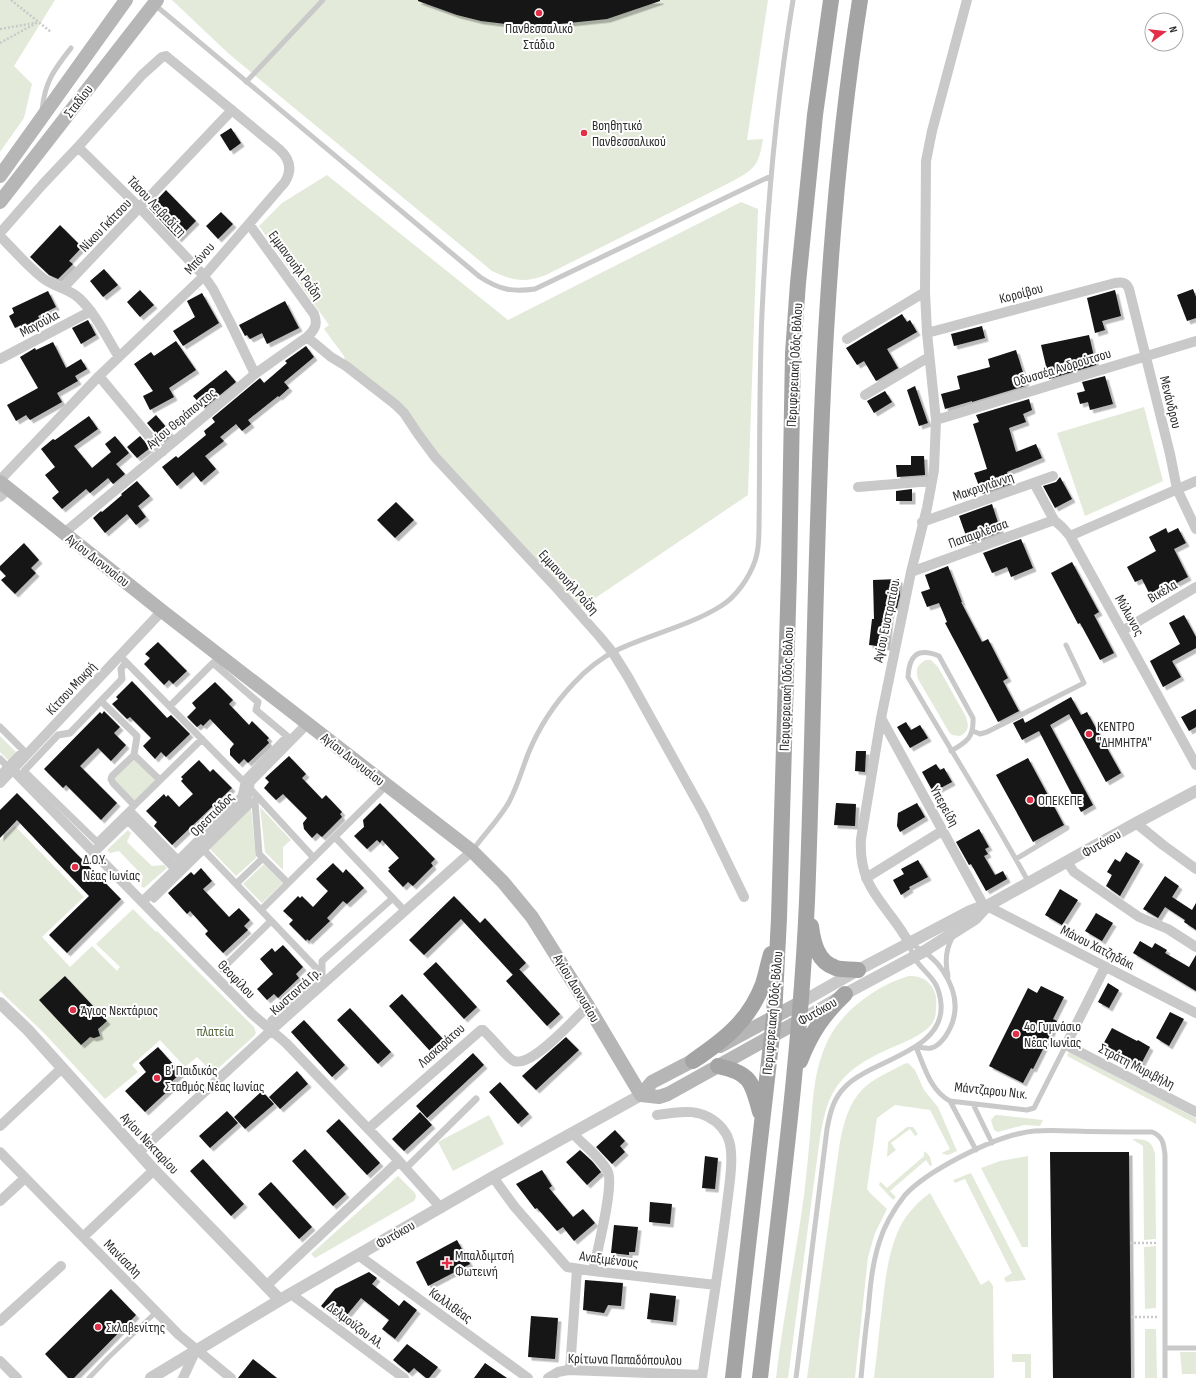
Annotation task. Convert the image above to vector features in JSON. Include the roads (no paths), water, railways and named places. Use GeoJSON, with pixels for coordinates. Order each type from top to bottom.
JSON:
{"type":"FeatureCollection","features":[{"type":"Feature","properties":{"kind":"main road","name":"Σταδίου"},"geometry":{"type":"LineString","coordinates":[[0,176],[126,0]]}},
{"type":"Feature","properties":{"kind":"main road","name":"Περιφερειακή Οδός Βόλου"},"geometry":{"type":"LineString","coordinates":[[733,1378],[774,1017],[779,918],[789,590],[793,353],[798,283],[813,131],[831,0]]}},
{"type":"Feature","properties":{"kind":"main road","name":"Περιφερειακή Οδός Βόλου"},"geometry":{"type":"LineString","coordinates":[[760,1378],[799,1021],[807,903],[821,410],[829,282],[840,158],[860,0]]}},
{"type":"Feature","properties":{"kind":"main road","name":"Σταδίου"},"geometry":{"type":"LineString","coordinates":[[0,202],[155,2]]}},
{"type":"Feature","properties":{"kind":"main road","name":"Αγίου Διονυσίου"},"geometry":{"type":"LineString","coordinates":[[2,487],[64,533],[162,611],[472,851],[503,882],[532,918],[588,1006],[641,1095]]}},
{"type":"Feature","properties":{"kind":"main road"},"geometry":{"type":"LineString","coordinates":[[807,903],[815,947],[822,958],[837,968],[858,970]]}},
{"type":"Feature","properties":{"kind":"main road"},"geometry":{"type":"LineString","coordinates":[[693,1061],[734,1030],[752,1006],[763,984],[779,918]]}},
{"type":"Feature","properties":{"kind":"main road"},"geometry":{"type":"LineString","coordinates":[[794,1077],[818,1023],[830,1008],[845,994]]}},
{"type":"Feature","properties":{"kind":"main road","name":"Φυτόκου"},"geometry":{"type":"LineString","coordinates":[[641,1095],[652,1082],[800,1003]]}},
{"type":"Feature","properties":{"kind":"main road","name":"Φυτόκου"},"geometry":{"type":"LineString","coordinates":[[641,1095],[659,1097],[668,1094],[799,1021]]}},
{"type":"Feature","properties":{"kind":"main road"},"geometry":{"type":"LineString","coordinates":[[718,1066],[743,1074],[749,1080],[754,1088],[762,1123]]}},
{"type":"Feature","properties":{"kind":"street","name":"Αγίου Ευστρατίου"},"geometry":{"type":"LineString","coordinates":[[909,943],[904,932],[878,899],[866,878],[861,858],[861,839],[881,718],[934,470],[936,420],[927,333],[926,161],[932,131],[967,0]]}},
{"type":"Feature","properties":{"kind":"street","name":"Μπόνου"},"geometry":{"type":"LineString","coordinates":[[2,487],[99,376],[204,276],[289,176],[290,166],[284,153],[166,56],[162,56],[142,75],[78,146]]}},
{"type":"Feature","properties":{"kind":"street","name":"Νίκου Γκάτσου"},"geometry":{"type":"LineString","coordinates":[[63,288],[232,110]]}},
{"type":"Feature","properties":{"kind":"street"},"geometry":{"type":"LineString","coordinates":[[78,146],[43,184],[0,235],[43,278],[52,284],[74,294],[91,311],[119,357]]}},
{"type":"Feature","properties":{"kind":"street","name":"Τάσου Λειβαδίτη"},"geometry":{"type":"LineString","coordinates":[[78,146],[140,208],[204,276],[220,302],[255,374]]}},
{"type":"Feature","properties":{"kind":"street","name":"Εμμανουήλ Ροΐδη"},"geometry":{"type":"LineString","coordinates":[[249,224],[314,314],[316,325]]}},
{"type":"Feature","properties":{"kind":"street","name":"Κοροίβου"},"geometry":{"type":"LineString","coordinates":[[927,333],[1123,282]]}},
{"type":"Feature","properties":{"kind":"street","name":"Μενάνδρου"},"geometry":{"type":"LineString","coordinates":[[1123,282],[1129,289],[1170,454],[1177,489],[1196,528]]}},
{"type":"Feature","properties":{"kind":"street"},"geometry":{"type":"LineString","coordinates":[[847,339],[926,292]]}},
{"type":"Feature","properties":{"kind":"street","name":"Μαγούλα"},"geometry":{"type":"LineString","coordinates":[[0,359],[91,311]]}},
{"type":"Feature","properties":{"kind":"street","name":"Αγίου Θεράποντος"},"geometry":{"type":"LineString","coordinates":[[64,533],[255,374],[307,337],[316,325]]}},
{"type":"Feature","properties":{"kind":"street","name":"Εμμανουήλ Ροΐδη"},"geometry":{"type":"LineString","coordinates":[[307,337],[331,357],[342,363],[389,399],[404,413],[418,434],[436,456],[553,584],[613,653],[628,677],[704,814],[744,897]]}},
{"type":"Feature","properties":{"kind":"street","name":"Οδυσσέα Ανδρούτσου"},"geometry":{"type":"LineString","coordinates":[[936,420],[1196,341]]}},
{"type":"Feature","properties":{"kind":"street"},"geometry":{"type":"LineString","coordinates":[[865,395],[929,357]]}},
{"type":"Feature","properties":{"kind":"street"},"geometry":{"type":"LineString","coordinates":[[99,376],[162,452]]}},
{"type":"Feature","properties":{"kind":"street","name":"Μακρυγιάννη"},"geometry":{"type":"LineString","coordinates":[[922,522],[1053,476]]}},
{"type":"Feature","properties":{"kind":"street"},"geometry":{"type":"LineString","coordinates":[[858,487],[932,481]]}},
{"type":"Feature","properties":{"kind":"street"},"geometry":{"type":"LineString","coordinates":[[1070,536],[1196,481]]}},
{"type":"Feature","properties":{"kind":"street","name":"Μύλωνος"},"geometry":{"type":"LineString","coordinates":[[1034,483],[1054,520],[1070,536],[1122,631],[1195,758]]}},
{"type":"Feature","properties":{"kind":"street","name":"Παπαφλέσσα"},"geometry":{"type":"LineString","coordinates":[[911,572],[1054,520]]}},
{"type":"Feature","properties":{"kind":"street","name":"Βικέλα"},"geometry":{"type":"LineString","coordinates":[[1122,631],[1196,587]]}},
{"type":"Feature","properties":{"kind":"street","name":"Κίτσου Μακρή"},"geometry":{"type":"LineString","coordinates":[[0,783],[10,768],[123,659],[162,611]]}},
{"type":"Feature","properties":{"kind":"street"},"geometry":{"type":"LineString","coordinates":[[123,659],[121,669],[122,679],[70,733],[58,735],[24,771],[97,842],[202,739]]}},
{"type":"Feature","properties":{"kind":"street"},"geometry":{"type":"LineString","coordinates":[[123,659],[202,739],[314,858]]}},
{"type":"Feature","properties":{"kind":"street"},"geometry":{"type":"LineString","coordinates":[[170,706],[213,663],[258,702],[256,710],[287,736],[245,779],[246,785]]}},
{"type":"Feature","properties":{"kind":"street"},"geometry":{"type":"LineString","coordinates":[[101,701],[137,736],[134,755],[112,776],[111,779],[132,808],[178,859],[199,846],[258,798]]}},
{"type":"Feature","properties":{"kind":"street","name":"Υπερείδη"},"geometry":{"type":"LineString","coordinates":[[881,718],[942,831],[986,907]]}},
{"type":"Feature","properties":{"kind":"street","name":"Ορεστιάδος"},"geometry":{"type":"LineString","coordinates":[[142,902],[246,801],[246,785],[307,724]]}},
{"type":"Feature","properties":{"kind":"street"},"geometry":{"type":"LineString","coordinates":[[0,727],[23,750],[10,768],[0,774]]}},
{"type":"Feature","properties":{"kind":"street"},"geometry":{"type":"LineString","coordinates":[[134,755],[160,780]]}},
{"type":"Feature","properties":{"kind":"street"},"geometry":{"type":"LineString","coordinates":[[0,758],[10,768]]}},
{"type":"Feature","properties":{"kind":"street","name":"Θεοφίλου"},"geometry":{"type":"LineString","coordinates":[[10,768],[252,1014],[286,1043],[403,1165],[441,1208]]}},
{"type":"Feature","properties":{"kind":"street"},"geometry":{"type":"LineString","coordinates":[[260,910],[387,786]]}},
{"type":"Feature","properties":{"kind":"street","name":"Φυτόκου"},"geometry":{"type":"LineString","coordinates":[[799,1021],[955,932],[975,919],[986,907],[1136,822],[1196,791]]}},
{"type":"Feature","properties":{"kind":"street"},"geometry":{"type":"LineString","coordinates":[[258,798],[255,802],[260,854],[288,883]]}},
{"type":"Feature","properties":{"kind":"street"},"geometry":{"type":"LineString","coordinates":[[94,852],[128,819],[176,869]]}},
{"type":"Feature","properties":{"kind":"street"},"geometry":{"type":"LineString","coordinates":[[1136,822],[1163,845],[1196,869]]}},
{"type":"Feature","properties":{"kind":"street"},"geometry":{"type":"LineString","coordinates":[[866,878],[942,831]]}},
{"type":"Feature","properties":{"kind":"street"},"geometry":{"type":"LineString","coordinates":[[335,837],[405,911]]}},
{"type":"Feature","properties":{"kind":"street"},"geometry":{"type":"LineString","coordinates":[[199,846],[322,974]]}},
{"type":"Feature","properties":{"kind":"street"},"geometry":{"type":"LineString","coordinates":[[154,898],[199,846]]}},
{"type":"Feature","properties":{"kind":"street","name":"Κωσταντά Γρ."},"geometry":{"type":"LineString","coordinates":[[138,1153],[472,851]]}},
{"type":"Feature","properties":{"kind":"street"},"geometry":{"type":"LineString","coordinates":[[236,884],[263,858]]}},
{"type":"Feature","properties":{"kind":"street"},"geometry":{"type":"LineString","coordinates":[[1067,862],[1074,872],[1139,917],[1168,929],[1196,947]]}},
{"type":"Feature","properties":{"kind":"street"},"geometry":{"type":"LineString","coordinates":[[271,1020],[322,974],[322,961],[393,898]]}},
{"type":"Feature","properties":{"kind":"street","name":"Φυτόκου"},"geometry":{"type":"LineString","coordinates":[[800,1003],[858,970],[970,911],[986,907]]}},
{"type":"Feature","properties":{"kind":"street","name":"Μάνου Χατζηδάκι"},"geometry":{"type":"LineString","coordinates":[[986,907],[1196,1013]]}},
{"type":"Feature","properties":{"kind":"street"},"geometry":{"type":"LineString","coordinates":[[222,969],[271,921]]}},
{"type":"Feature","properties":{"kind":"street","name":"Μάντζαρου Νικ."},"geometry":{"type":"LineString","coordinates":[[1066,1045],[1105,967]]}},
{"type":"Feature","properties":{"kind":"street","name":"Αγίου Νεκταρίου"},"geometry":{"type":"LineString","coordinates":[[0,1004],[28,1030],[138,1153],[280,1300]]}},
{"type":"Feature","properties":{"kind":"street","name":"Λασκαράτου"},"geometry":{"type":"LineString","coordinates":[[368,1129],[481,1030],[483,1030],[512,1060],[520,1062],[526,1061],[542,1050],[588,1006]]}},
{"type":"Feature","properties":{"kind":"street","name":"Στράτη Μυριβήλη"},"geometry":{"type":"LineString","coordinates":[[1066,1045],[1196,1112]]}},
{"type":"Feature","properties":{"kind":"street"},"geometry":{"type":"LineString","coordinates":[[0,1126],[62,1068]]}},
{"type":"Feature","properties":{"kind":"street","name":"Φυτόκου"},"geometry":{"type":"LineString","coordinates":[[151,1378],[280,1300],[493,1177],[641,1095]]}},
{"type":"Feature","properties":{"kind":"street"},"geometry":{"type":"LineString","coordinates":[[266,1286],[476,1099]]}},
{"type":"Feature","properties":{"kind":"street"},"geometry":{"type":"LineString","coordinates":[[657,1115],[693,1111],[707,1116],[717,1122],[728,1137],[730,1145],[729,1183],[721,1257],[702,1376]]}},
{"type":"Feature","properties":{"kind":"street"},"geometry":{"type":"LineString","coordinates":[[573,1134],[604,1167],[609,1179],[609,1194],[593,1271]]}},
{"type":"Feature","properties":{"kind":"street","name":"Μανίσαλη"},"geometry":{"type":"LineString","coordinates":[[0,1152],[156,1312],[196,1350],[231,1378]]}},
{"type":"Feature","properties":{"kind":"street"},"geometry":{"type":"LineString","coordinates":[[83,1237],[154,1170]]}},
{"type":"Feature","properties":{"kind":"street","name":"Αναξιμένους"},"geometry":{"type":"LineString","coordinates":[[493,1177],[514,1206],[564,1264],[570,1268],[716,1285]]}},
{"type":"Feature","properties":{"kind":"street"},"geometry":{"type":"LineString","coordinates":[[0,1201],[25,1178]]}},
{"type":"Feature","properties":{"kind":"street","name":"Καλλιθέας"},"geometry":{"type":"LineString","coordinates":[[358,1255],[521,1376]]}},
{"type":"Feature","properties":{"kind":"street"},"geometry":{"type":"LineString","coordinates":[[0,1321],[61,1266]]}},
{"type":"Feature","properties":{"kind":"street"},"geometry":{"type":"LineString","coordinates":[[570,1370],[577,1269]]}},
{"type":"Feature","properties":{"kind":"street","name":"Δελμούζου Αλ."},"geometry":{"type":"LineString","coordinates":[[291,1294],[402,1378]]}},
{"type":"Feature","properties":{"kind":"street"},"geometry":{"type":"LineString","coordinates":[[183,1378],[196,1350]]}},
{"type":"Feature","properties":{"kind":"street"},"geometry":{"type":"LineString","coordinates":[[0,1361],[17,1378]]}},
{"type":"Feature","properties":{"kind":"street","name":"Κρίτωνα Παπαδόπουλου"},"geometry":{"type":"LineString","coordinates":[[548,1378],[558,1372],[570,1370],[702,1376]]}},
{"type":"Feature","properties":{"kind":"lane"},"geometry":{"type":"LineString","coordinates":[[246,82],[323,0]]}},
{"type":"Feature","properties":{"kind":"lane"},"geometry":{"type":"LineString","coordinates":[[472,851],[499,818],[507,805],[516,787],[529,752],[551,710],[583,674],[598,662],[613,653],[721,606],[735,594],[748,577],[755,561],[758,548],[759,528],[762,314],[771,176],[779,100],[793,0]]}},
{"type":"Feature","properties":{"kind":"lane"},"geometry":{"type":"LineString","coordinates":[[155,2],[246,82],[480,277],[493,286],[515,290],[535,288],[771,176]]}},
{"type":"Feature","properties":{"kind":"lane"},"geometry":{"type":"LineString","coordinates":[[42,116],[44,95],[48,81],[71,48]]}},
{"type":"Feature","properties":{"kind":"lane"},"geometry":{"type":"LineString","coordinates":[[972,731],[980,734],[987,732],[1084,683],[1066,645]]}},
{"type":"Feature","properties":{"kind":"lane"},"geometry":{"type":"LineString","coordinates":[[951,751],[963,745],[970,737],[973,718],[939,656],[931,652],[921,652],[912,658],[909,665],[908,677],[951,751],[1016,859],[1029,884]]}},
{"type":"Feature","properties":{"kind":"lane"},"geometry":{"type":"LineString","coordinates":[[1016,859],[1067,828]]}},
{"type":"Feature","properties":{"kind":"lane"},"geometry":{"type":"LineString","coordinates":[[916,1046],[929,1049],[935,1047],[942,1041],[951,1027],[955,1017],[951,985],[946,968],[946,955],[949,942],[955,932]]}},
{"type":"Feature","properties":{"kind":"lane"},"geometry":{"type":"LineString","coordinates":[[796,1378],[827,1128],[832,1105],[844,1088],[854,1079],[925,1040],[934,1029],[939,1017],[941,1005],[939,992],[935,982],[918,954],[909,943]]}},
{"type":"Feature","properties":{"kind":"lane"},"geometry":{"type":"LineString","coordinates":[[909,943],[918,954],[930,956],[937,963],[951,985]]}},
{"type":"Feature","properties":{"kind":"lane","name":"Μάντζαρου Νικ."},"geometry":{"type":"LineString","coordinates":[[916,1046],[932,1084],[940,1094],[950,1101],[1027,1110],[1034,1108],[1066,1045]]}},
{"type":"Feature","properties":{"kind":"lane"},"geometry":{"type":"LineString","coordinates":[[950,1101],[976,1150]]}},
{"type":"Feature","properties":{"kind":"lane"},"geometry":{"type":"LineString","coordinates":[[972,1104],[992,1143]]}},
{"type":"Feature","properties":{"kind":"lane"},"geometry":{"type":"LineString","coordinates":[[861,1378],[871,1279],[879,1243],[886,1224],[900,1202],[916,1186],[942,1168],[976,1150],[1022,1133],[1037,1131],[1152,1132],[1157,1134],[1162,1140],[1165,1155],[1165,1378]]}},
{"type":"Feature","properties":{"kind":"lane"},"geometry":{"type":"LineString","coordinates":[[89,1378],[156,1312]]}},
{"type":"Feature","properties":{"kind":"lane"},"geometry":{"type":"LineString","coordinates":[[1165,1348],[1196,1348]]}},
{"type":"Feature","properties":{"kind":"place","name":"Πανθεσσαλικό Στάδιο"},"geometry":{"type":"Point","coordinates":[539,13]}},
{"type":"Feature","properties":{"kind":"place","name":"Βοηθητικό Πανθεσσαλικού"},"geometry":{"type":"Point","coordinates":[584,133]}},
{"type":"Feature","properties":{"kind":"place","name":"ΚΕΝΤΡΟ ''ΔΗΜΗΤΡΑ''"},"geometry":{"type":"Point","coordinates":[1089,734]}},
{"type":"Feature","properties":{"kind":"place","name":"ΟΠΕΚΕΠΕ"},"geometry":{"type":"Point","coordinates":[1030,800]}},
{"type":"Feature","properties":{"kind":"place","name":"Δ.Ο.Υ. Νέας Ιωνίας"},"geometry":{"type":"Point","coordinates":[75,867]}},
{"type":"Feature","properties":{"kind":"place","name":"Άγιος Νεκτάριος"},"geometry":{"type":"Point","coordinates":[73,1010]}},
{"type":"Feature","properties":{"kind":"place","name":"4ο Γυμνάσιο Νέας Ιωνίας"},"geometry":{"type":"Point","coordinates":[1016,1034]}},
{"type":"Feature","properties":{"kind":"place","name":"Β' Παιδικός Σταθμός Νέας Ιωνίας"},"geometry":{"type":"Point","coordinates":[157,1078]}},
{"type":"Feature","properties":{"kind":"place","name":"Μπαλδιμτσή Φωτεινή"},"geometry":{"type":"Point","coordinates":[447,1263]}},
{"type":"Feature","properties":{"kind":"place","name":"Σκλαβενίτης"},"geometry":{"type":"Point","coordinates":[98,1327]}},
{"type":"Feature","properties":{"kind":"park label","name":"πλατεία"},"geometry":{"type":"Point","coordinates":[215,1031]}}]}
